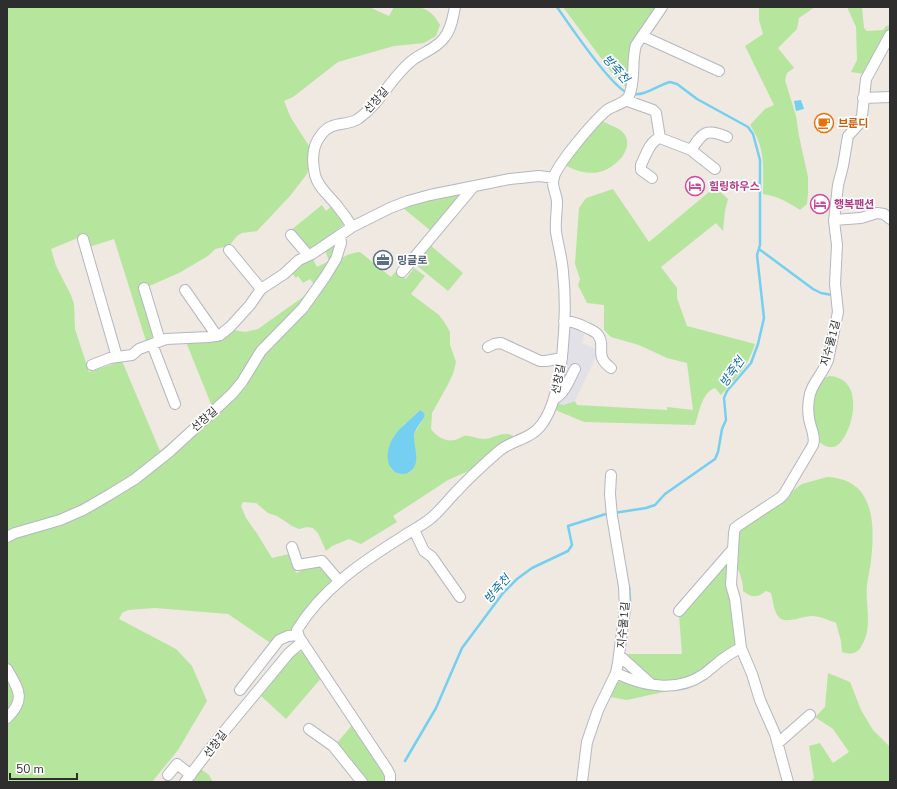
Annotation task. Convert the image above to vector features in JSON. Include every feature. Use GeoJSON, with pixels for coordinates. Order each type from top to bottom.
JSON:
{"type":"FeatureCollection","features":[{"type":"Feature","properties":{"kind":"lane","name":"선창길"},"geometry":{"type":"LineString","coordinates":[[352,227],[340,209],[319,185],[315,177],[313,153],[317,140],[327,128],[333,125],[352,122],[362,116],[410,62],[440,43],[447,34],[455,7]]}},
{"type":"Feature","properties":{"kind":"lane"},"geometry":{"type":"LineString","coordinates":[[92,366],[110,358],[132,355],[139,349],[166,338],[217,336],[230,327],[250,305],[254,296],[261,289],[284,274],[299,260],[352,227],[390,208],[408,201],[510,179],[539,176],[554,178],[556,172],[569,154],[596,122],[609,109],[627,99],[634,74],[634,50],[662,7]]}},
{"type":"Feature","properties":{"kind":"lane","name":"지수물1길"},"geometry":{"type":"LineString","coordinates":[[788,782],[778,743],[741,648],[735,599],[731,585],[735,528],[784,494],[813,445],[814,437],[809,418],[808,400],[813,387],[828,360],[838,312],[835,284],[837,245],[834,220],[836,195],[847,140],[850,133],[860,121],[866,79],[890,35]]}},
{"type":"Feature","properties":{"kind":"lane"},"geometry":{"type":"LineString","coordinates":[[642,36],[719,71]]}},
{"type":"Feature","properties":{"kind":"lane"},"geometry":{"type":"LineString","coordinates":[[863,98],[890,97]]}},
{"type":"Feature","properties":{"kind":"lane"},"geometry":{"type":"LineString","coordinates":[[627,99],[653,110],[656,113],[660,138]]}},
{"type":"Feature","properties":{"kind":"lane"},"geometry":{"type":"LineString","coordinates":[[691,150],[699,137],[704,133],[716,132],[727,137]]}},
{"type":"Feature","properties":{"kind":"lane"},"geometry":{"type":"LineString","coordinates":[[652,178],[641,170],[641,165],[653,142],[660,138],[691,150],[715,169]]}},
{"type":"Feature","properties":{"kind":"lane","name":"선창길"},"geometry":{"type":"LineString","coordinates":[[168,775],[177,764],[188,778],[217,740],[300,639],[297,630],[329,590],[379,552],[414,530],[435,514],[467,480],[499,451],[511,443],[536,431],[545,421],[554,399],[559,380],[564,321],[563,274],[556,232],[557,198],[553,183],[554,178]]}},
{"type":"Feature","properties":{"kind":"lane"},"geometry":{"type":"LineString","coordinates":[[402,272],[474,186]]}},
{"type":"Feature","properties":{"kind":"lane"},"geometry":{"type":"LineString","coordinates":[[834,220],[861,218],[878,213],[884,214],[890,219]]}},
{"type":"Feature","properties":{"kind":"lane"},"geometry":{"type":"LineString","coordinates":[[291,235],[308,255]]}},
{"type":"Feature","properties":{"kind":"lane","name":"선창길"},"geometry":{"type":"LineString","coordinates":[[7,538],[15,533],[60,520],[83,510],[134,479],[169,452],[232,394],[242,382],[261,351],[303,308],[336,259],[341,243],[340,235]]}},
{"type":"Feature","properties":{"kind":"lane"},"geometry":{"type":"LineString","coordinates":[[82,239],[117,357]]}},
{"type":"Feature","properties":{"kind":"lane"},"geometry":{"type":"LineString","coordinates":[[229,250],[261,289]]}},
{"type":"Feature","properties":{"kind":"lane"},"geometry":{"type":"LineString","coordinates":[[144,288],[156,342],[175,404]]}},
{"type":"Feature","properties":{"kind":"lane"},"geometry":{"type":"LineString","coordinates":[[185,290],[217,336]]}},
{"type":"Feature","properties":{"kind":"lane"},"geometry":{"type":"LineString","coordinates":[[564,321],[576,322],[597,334],[600,339],[601,357],[603,361],[611,368]]}},
{"type":"Feature","properties":{"kind":"lane","name":"선창길"},"geometry":{"type":"LineString","coordinates":[[488,347],[501,343],[540,361],[552,361],[562,358]]}},
{"type":"Feature","properties":{"kind":"lane","name":"선창길"},"geometry":{"type":"LineString","coordinates":[[554,399],[560,396],[574,368]]}},
{"type":"Feature","properties":{"kind":"lane","name":"지수물1길"},"geometry":{"type":"LineString","coordinates":[[582,782],[587,742],[598,710],[616,673],[620,656],[626,602],[611,513],[611,475]]}},
{"type":"Feature","properties":{"kind":"lane"},"geometry":{"type":"LineString","coordinates":[[414,530],[424,551],[432,557],[460,597]]}},
{"type":"Feature","properties":{"kind":"lane"},"geometry":{"type":"LineString","coordinates":[[292,547],[298,565],[322,561],[339,581]]}},
{"type":"Feature","properties":{"kind":"lane"},"geometry":{"type":"LineString","coordinates":[[680,611],[733,549]]}},
{"type":"Feature","properties":{"kind":"lane"},"geometry":{"type":"LineString","coordinates":[[240,690],[279,640],[288,636],[300,639],[387,769],[390,774],[390,782]]}},
{"type":"Feature","properties":{"kind":"lane"},"geometry":{"type":"LineString","coordinates":[[616,673],[630,679],[651,684],[675,686],[695,680],[726,656],[741,648]]}},
{"type":"Feature","properties":{"kind":"lane","name":"지수물1길"},"geometry":{"type":"LineString","coordinates":[[620,656],[651,684]]}},
{"type":"Feature","properties":{"kind":"lane"},"geometry":{"type":"LineString","coordinates":[[7,669],[18,692],[18,703],[14,711],[7,718]]}},
{"type":"Feature","properties":{"kind":"lane"},"geometry":{"type":"LineString","coordinates":[[778,743],[810,715]]}},
{"type":"Feature","properties":{"kind":"lane"},"geometry":{"type":"LineString","coordinates":[[309,729],[333,746],[362,782]]}},
{"type":"Feature","properties":{"kind":"shaded area"},"geometry":{"type":"Polygon","coordinates":[[[572,325],[585,331],[582,343],[599,350],[575,401],[564,405],[556,403],[567,328],[572,325]]]}},
{"type":"Feature","properties":{"kind":"green space"},"geometry":{"type":"Polygon","coordinates":[[[7,7],[369,7],[389,16],[394,7],[415,7],[431,13],[440,25],[436,36],[424,43],[394,46],[338,62],[293,97],[284,101],[291,118],[311,149],[307,174],[290,196],[257,231],[242,233],[237,236],[229,246],[215,249],[208,256],[179,273],[147,287],[139,287],[153,337],[146,341],[114,239],[89,247],[85,235],[51,249],[56,266],[74,304],[75,329],[89,372],[122,361],[160,451],[188,427],[210,411],[160,456],[102,497],[72,512],[24,527],[7,535],[7,7]]]}},
{"type":"Feature","properties":{"kind":"green space"},"geometry":{"type":"Polygon","coordinates":[[[563,7],[660,7],[634,45],[628,89],[615,77],[563,7]]]}},
{"type":"Feature","properties":{"kind":"green space"},"geometry":{"type":"Polygon","coordinates":[[[759,7],[815,7],[799,18],[797,29],[778,48],[794,68],[787,73],[785,80],[796,116],[808,177],[807,204],[800,210],[773,196],[763,194],[763,167],[761,150],[759,142],[750,125],[765,109],[774,105],[745,46],[763,34],[759,20],[759,7]]]}},
{"type":"Feature","properties":{"kind":"green space"},"geometry":{"type":"Polygon","coordinates":[[[847,7],[862,7],[864,28],[867,31],[883,30],[886,26],[890,25],[890,31],[864,74],[851,72],[857,60],[856,27],[847,7]]]}},
{"type":"Feature","properties":{"kind":"green space"},"geometry":{"type":"Polygon","coordinates":[[[601,120],[622,131],[626,137],[626,150],[622,157],[609,168],[595,173],[588,173],[573,169],[565,165],[601,120]]]}},
{"type":"Feature","properties":{"kind":"green space"},"geometry":{"type":"Polygon","coordinates":[[[715,187],[728,199],[723,231],[716,223],[661,267],[677,288],[677,298],[687,326],[755,344],[749,360],[741,372],[721,395],[715,388],[707,394],[704,398],[695,425],[584,422],[553,409],[556,403],[564,405],[575,401],[577,405],[667,410],[667,407],[693,410],[687,363],[667,358],[639,345],[611,337],[604,330],[604,305],[587,303],[578,285],[580,279],[575,264],[579,208],[586,198],[613,189],[649,242],[715,187]]]}},
{"type":"Feature","properties":{"kind":"green space"},"geometry":{"type":"Polygon","coordinates":[[[462,194],[431,231],[402,207],[443,197],[462,194]]]}},
{"type":"Feature","properties":{"kind":"green space"},"geometry":{"type":"Polygon","coordinates":[[[322,205],[326,211],[332,206],[343,221],[343,225],[312,250],[309,250],[291,230],[322,205]]]}},
{"type":"Feature","properties":{"kind":"green space"},"geometry":{"type":"Polygon","coordinates":[[[339,241],[337,253],[333,262],[304,304],[260,350],[240,381],[213,409],[186,342],[216,340],[233,330],[245,332],[258,329],[303,297],[314,284],[310,279],[303,283],[298,276],[296,278],[292,273],[301,263],[313,259],[317,267],[329,261],[325,250],[339,241]]]}},
{"type":"Feature","properties":{"kind":"green space"},"geometry":{"type":"Polygon","coordinates":[[[430,245],[463,273],[448,291],[415,264],[430,245]]]}},
{"type":"Feature","properties":{"kind":"green space"},"geometry":{"type":"Polygon","coordinates":[[[360,252],[391,277],[396,271],[406,279],[414,268],[425,276],[411,294],[439,315],[450,332],[450,345],[456,362],[453,374],[432,413],[431,429],[433,432],[439,437],[448,440],[455,440],[464,436],[488,439],[504,434],[512,435],[516,438],[478,467],[448,480],[393,516],[397,522],[361,544],[349,539],[332,546],[326,551],[318,533],[313,528],[307,527],[299,529],[277,516],[268,513],[256,503],[243,502],[241,506],[246,518],[272,558],[289,554],[296,573],[317,564],[335,580],[295,630],[272,644],[228,614],[155,608],[128,610],[122,613],[119,619],[176,649],[192,666],[207,701],[178,750],[152,782],[7,782],[7,721],[18,708],[7,663],[7,540],[35,529],[151,471],[252,368],[338,261],[346,256],[360,252]],[[420,410],[404,424],[388,456],[391,469],[400,474],[411,472],[414,434],[425,416],[420,410]]]}},
{"type":"Feature","properties":{"kind":"green space"},"geometry":{"type":"Polygon","coordinates":[[[829,376],[842,380],[850,388],[853,399],[853,412],[850,425],[839,444],[833,447],[824,445],[818,439],[814,430],[811,410],[814,391],[826,377],[829,376]]]}},
{"type":"Feature","properties":{"kind":"green space"},"geometry":{"type":"Polygon","coordinates":[[[827,477],[843,480],[855,486],[863,495],[868,506],[873,533],[871,561],[867,585],[867,631],[860,648],[856,652],[851,653],[842,652],[841,641],[836,623],[815,616],[792,620],[781,619],[775,611],[771,593],[766,591],[760,595],[752,596],[743,591],[742,582],[735,559],[740,530],[781,503],[802,484],[827,477]]]}},
{"type":"Feature","properties":{"kind":"green space"},"geometry":{"type":"Polygon","coordinates":[[[727,559],[738,644],[688,680],[657,683],[626,659],[626,654],[682,654],[679,615],[727,559]]]}},
{"type":"Feature","properties":{"kind":"green space"},"geometry":{"type":"Polygon","coordinates":[[[301,652],[306,653],[323,676],[286,719],[260,695],[283,664],[301,652]]]}},
{"type":"Feature","properties":{"kind":"green space"},"geometry":{"type":"Polygon","coordinates":[[[828,673],[850,682],[861,710],[873,730],[890,747],[890,782],[810,782],[814,778],[809,746],[820,743],[833,763],[849,752],[833,729],[815,717],[825,707],[828,673]]]}},
{"type":"Feature","properties":{"kind":"green space"},"geometry":{"type":"Polygon","coordinates":[[[7,674],[13,684],[14,704],[7,714],[7,674]]]}},
{"type":"Feature","properties":{"kind":"green space"},"geometry":{"type":"Polygon","coordinates":[[[622,680],[652,689],[668,691],[627,700],[610,697],[617,683],[622,680]]]}},
{"type":"Feature","properties":{"kind":"green space"},"geometry":{"type":"Polygon","coordinates":[[[354,723],[386,771],[387,782],[366,782],[336,744],[354,723]]]}},
{"type":"Feature","properties":{"kind":"green space"},"geometry":{"type":"Polygon","coordinates":[[[201,769],[209,775],[213,782],[189,782],[201,769]]]}},
{"type":"Feature","properties":{"kind":"water"},"geometry":{"type":"Polygon","coordinates":[[[801,100],[804,109],[796,111],[794,101],[801,100]]]}},
{"type":"Feature","properties":{"kind":"water"},"geometry":{"type":"Polygon","coordinates":[[[420,410],[425,416],[414,435],[416,458],[415,466],[410,472],[404,474],[395,472],[388,461],[389,447],[398,431],[420,410]]]}},
{"type":"Feature","properties":{"kind":"waterway","name":"방죽천"},"geometry":{"type":"LineString","coordinates":[[557,7],[601,68],[621,89],[628,93]]}},
{"type":"Feature","properties":{"kind":"waterway","name":"방죽천"},"geometry":{"type":"LineString","coordinates":[[614,513],[646,508],[655,505],[665,494],[715,459],[718,452],[722,429],[726,420],[724,398],[727,391],[751,363],[758,344],[764,318],[757,255],[760,245],[760,160],[753,134],[748,127],[697,99],[677,84],[670,82],[665,83],[647,92],[633,94]]}},
{"type":"Feature","properties":{"kind":"waterway"},"geometry":{"type":"LineString","coordinates":[[759,249],[813,289],[821,293],[832,295]]}},
{"type":"Feature","properties":{"kind":"waterway","name":"방죽천"},"geometry":{"type":"LineString","coordinates":[[405,761],[436,708],[462,648],[503,593],[517,579],[532,568],[568,551],[572,545],[568,526],[609,513]]}},
{"type":"Feature","properties":{"kind":"waterway"},"geometry":{"type":"LineString","coordinates":[[629,586],[630,610]]}},
{"type":"Feature","properties":{"kind":"place","name":"브룬디"},"geometry":{"type":"Point","coordinates":[824,123]}},
{"type":"Feature","properties":{"kind":"place","name":"힐링하우스"},"geometry":{"type":"Point","coordinates":[695,186]}},
{"type":"Feature","properties":{"kind":"place","name":"행복팬션"},"geometry":{"type":"Point","coordinates":[820,204]}},
{"type":"Feature","properties":{"kind":"place","name":"밍글로"},"geometry":{"type":"Point","coordinates":[383,260]}}]}
